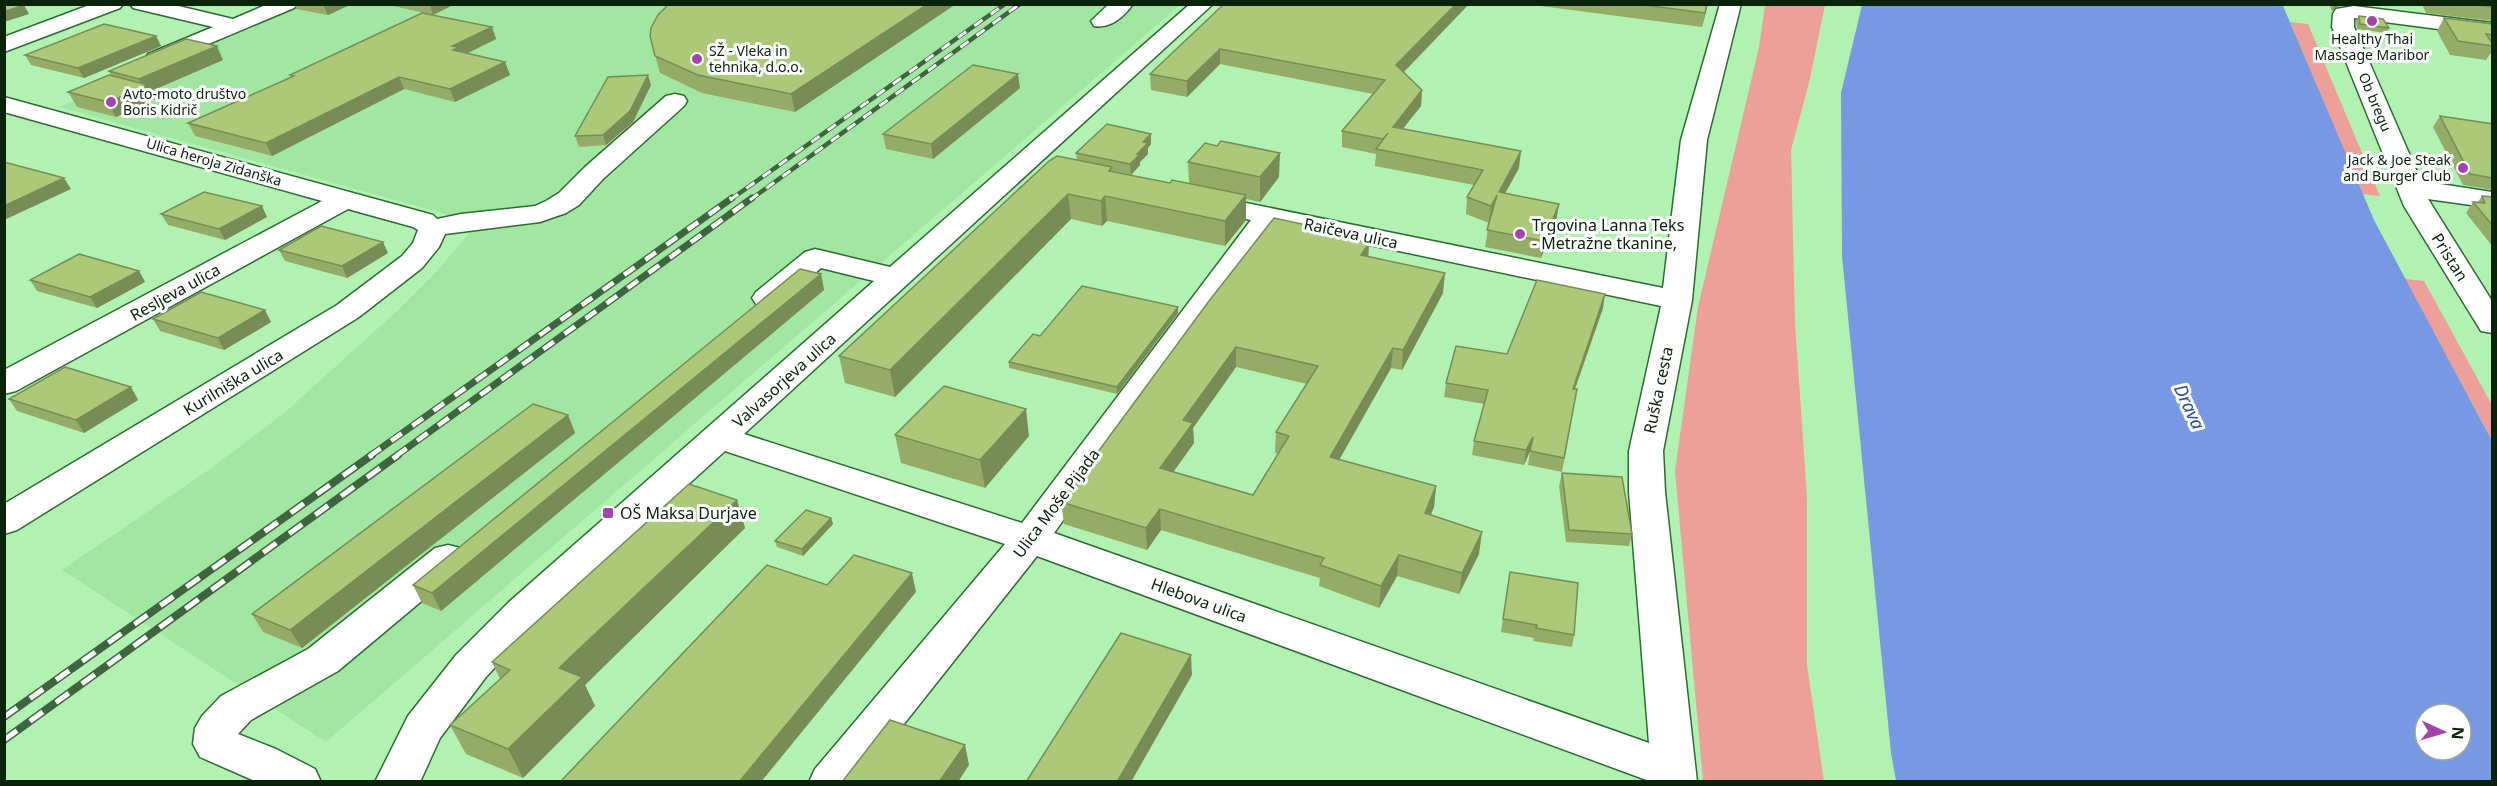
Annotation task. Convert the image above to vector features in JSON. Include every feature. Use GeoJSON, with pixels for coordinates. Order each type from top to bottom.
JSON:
{"type":"FeatureCollection","features":[{"type":"Feature","properties":{"kind":"street"},"geometry":{"type":"LineString","coordinates":[[4,45],[113,4]]}},
{"type":"Feature","properties":{"kind":"street"},"geometry":{"type":"LineString","coordinates":[[140,4],[237,26]]}},
{"type":"Feature","properties":{"kind":"street"},"geometry":{"type":"LineString","coordinates":[[140,66],[287,4]]}},
{"type":"Feature","properties":{"kind":"street"},"geometry":{"type":"LineString","coordinates":[[1102,21],[1123,4]]}},
{"type":"Feature","properties":{"kind":"street","name":"Valvasorjeva ulica"},"geometry":{"type":"LineString","coordinates":[[397,782],[423,728],[471,666],[523,612],[1203,4]]}},
{"type":"Feature","properties":{"kind":"street","name":"Ruška cesta"},"geometry":{"type":"LineString","coordinates":[[1675,776],[1647,492],[1646,451],[1677,300],[1694,140],[1731,4]]}},
{"type":"Feature","properties":{"kind":"street","name":"Ob bregu"},"geometry":{"type":"LineString","coordinates":[[2411,188],[2343,27],[2343,18],[2349,13],[2493,29]]}},
{"type":"Feature","properties":{"kind":"street"},"geometry":{"type":"LineString","coordinates":[[32,111],[64,97]]}},
{"type":"Feature","properties":{"kind":"street"},"geometry":{"type":"LineString","coordinates":[[428,224],[540,214],[556,207],[569,199],[594,173],[675,102]]}},
{"type":"Feature","properties":{"kind":"street","name":"Ulica heroja Zidanška"},"geometry":{"type":"LineString","coordinates":[[4,104],[428,224]]}},
{"type":"Feature","properties":{"kind":"street"},"geometry":{"type":"LineString","coordinates":[[1025,163],[1059,171]]}},
{"type":"Feature","properties":{"kind":"street"},"geometry":{"type":"LineString","coordinates":[[2411,188],[2493,200]]}},
{"type":"Feature","properties":{"kind":"street","name":"Pristan"},"geometry":{"type":"LineString","coordinates":[[2411,188],[2418,206],[2493,324]]}},
{"type":"Feature","properties":{"kind":"street","name":"Resljeva ulica"},"geometry":{"type":"LineString","coordinates":[[4,384],[346,199]]}},
{"type":"Feature","properties":{"kind":"street","name":"Raičeva ulica"},"geometry":{"type":"LineString","coordinates":[[1222,206],[1677,300]]}},
{"type":"Feature","properties":{"kind":"street","name":"Ulica Moše Pijada"},"geometry":{"type":"LineString","coordinates":[[831,782],[1030,539],[1268,216]]}},
{"type":"Feature","properties":{"kind":"street","name":"Kurilniška ulica"},"geometry":{"type":"LineString","coordinates":[[4,521],[348,311],[412,262],[425,248],[431,236],[428,224]]}},
{"type":"Feature","properties":{"kind":"street"},"geometry":{"type":"LineString","coordinates":[[744,317],[815,258],[897,278]]}},
{"type":"Feature","properties":{"kind":"street","name":"Hlebova ulica"},"geometry":{"type":"LineString","coordinates":[[720,438],[1030,539],[1675,776]]}},
{"type":"Feature","properties":{"kind":"street"},"geometry":{"type":"LineString","coordinates":[[299,782],[260,762],[215,744],[217,728],[236,708],[323,660],[470,540]]}},
{"type":"Feature","properties":{"kind":"shaded area"},"geometry":{"type":"Polygon","coordinates":[[[300,5],[1180,5],[326,742],[62,570],[210,469],[284,413],[396,312],[436,272],[478,223],[59,107],[300,5]]]}},
{"type":"Feature","properties":{"kind":"shaded area"},"geometry":{"type":"Polygon","coordinates":[[[1765,5],[1825,5],[1809,83],[1791,150],[1795,323],[1807,497],[1807,665],[1824,781],[1703,781],[1675,471],[1698,307],[1759,47],[1765,5]]]}},
{"type":"Feature","properties":{"kind":"shaded area"},"geometry":{"type":"Polygon","coordinates":[[[2290,22],[2308,24],[2380,196],[2361,194],[2290,22]]]}},
{"type":"Feature","properties":{"kind":"shaded area"},"geometry":{"type":"Polygon","coordinates":[[[2405,279],[2424,281],[2492,405],[2492,441],[2405,279]]]}},
{"type":"Feature","properties":{"kind":"water","name":"Drava"},"geometry":{"type":"Polygon","coordinates":[[[2273,4],[2283,6],[2374,220],[2492,441],[2492,781],[1896,781],[1891,753],[1842,256],[1841,93],[1862,5],[2273,4]]]}},
{"type":"Feature","properties":{"kind":"building"},"geometry":{"type":"Polygon","coordinates":[[[4,4],[22,4],[24,5],[4,12],[4,4]]]}},
{"type":"Feature","properties":{"kind":"building","name":"SŽ - Vleka in tehnika, d.o.o."},"geometry":{"type":"Polygon","coordinates":[[[669,4],[928,4],[791,94],[698,75],[655,56],[650,36],[651,28],[658,15],[669,4]]]}},
{"type":"Feature","properties":{"kind":"building"},"geometry":{"type":"Polygon","coordinates":[[[1224,4],[1456,4],[1396,65],[1422,90],[1393,127],[1521,151],[1499,192],[1559,204],[1544,241],[1487,230],[1497,195],[1491,206],[1467,197],[1483,170],[1376,149],[1388,133],[1383,139],[1342,131],[1385,80],[1220,49],[1187,81],[1150,74],[1224,4]]]}},
{"type":"Feature","properties":{"kind":"building"},"geometry":{"type":"Polygon","coordinates":[[[1636,4],[1707,4],[1705,13],[1636,4]]]}},
{"type":"Feature","properties":{"kind":"building"},"geometry":{"type":"Polygon","coordinates":[[[2471,4],[2493,4],[2493,7],[2471,4]]]}},
{"type":"Feature","properties":{"kind":"building"},"geometry":{"type":"Polygon","coordinates":[[[422,13],[492,27],[452,46],[459,47],[453,50],[505,62],[450,89],[399,77],[266,143],[188,123],[294,76],[290,75],[422,13]]]}},
{"type":"Feature","properties":{"kind":"building"},"geometry":{"type":"Polygon","coordinates":[[[2359,16],[2383,19],[2389,28],[2360,24],[2359,16]]]}},
{"type":"Feature","properties":{"kind":"building"},"geometry":{"type":"Polygon","coordinates":[[[2444,18],[2493,24],[2493,35],[2486,34],[2493,46],[2458,41],[2444,18]]]}},
{"type":"Feature","properties":{"kind":"building"},"geometry":{"type":"Polygon","coordinates":[[[104,24],[156,36],[78,68],[25,55],[104,24]]]}},
{"type":"Feature","properties":{"kind":"building"},"geometry":{"type":"Polygon","coordinates":[[[186,39],[217,46],[139,79],[109,71],[186,39]]]}},
{"type":"Feature","properties":{"kind":"building"},"geometry":{"type":"Polygon","coordinates":[[[973,65],[1018,74],[931,144],[883,134],[973,65]]]}},
{"type":"Feature","properties":{"kind":"building"},"geometry":{"type":"Polygon","coordinates":[[[109,75],[148,85],[108,102],[68,92],[109,75]]]}},
{"type":"Feature","properties":{"kind":"building"},"geometry":{"type":"Polygon","coordinates":[[[648,75],[630,111],[603,135],[575,136],[608,77],[648,75]]]}},
{"type":"Feature","properties":{"kind":"building"},"geometry":{"type":"Polygon","coordinates":[[[2440,116],[2493,124],[2493,178],[2470,174],[2440,116]]]}},
{"type":"Feature","properties":{"kind":"building"},"geometry":{"type":"Polygon","coordinates":[[[1107,124],[1151,134],[1143,142],[1148,143],[1130,164],[1076,153],[1107,124]]]}},
{"type":"Feature","properties":{"kind":"building"},"geometry":{"type":"Polygon","coordinates":[[[1221,141],[1280,153],[1260,177],[1188,162],[1205,143],[1217,146],[1221,141]]]}},
{"type":"Feature","properties":{"kind":"building"},"geometry":{"type":"Polygon","coordinates":[[[1057,156],[1112,167],[1109,171],[1170,183],[1172,180],[1246,195],[1225,221],[1105,196],[1101,201],[1068,194],[890,370],[839,356],[1049,161],[1057,156]]]}},
{"type":"Feature","properties":{"kind":"building"},"geometry":{"type":"Polygon","coordinates":[[[4,162],[64,178],[4,206],[4,162]]]}},
{"type":"Feature","properties":{"kind":"building"},"geometry":{"type":"Polygon","coordinates":[[[204,192],[262,206],[219,229],[161,214],[204,192]]]}},
{"type":"Feature","properties":{"kind":"building"},"geometry":{"type":"Polygon","coordinates":[[[2482,196],[2493,197],[2493,226],[2473,202],[2485,203],[2482,196]]]}},
{"type":"Feature","properties":{"kind":"building"},"geometry":{"type":"Polygon","coordinates":[[[1274,218],[1334,231],[1332,235],[1369,243],[1361,255],[1445,273],[1403,350],[1393,348],[1330,457],[1436,486],[1425,513],[1482,532],[1462,573],[1399,555],[1381,586],[1320,565],[1324,558],[1160,509],[1146,528],[1061,502],[1209,301],[1274,218]],[[1236,347],[1183,420],[1193,423],[1160,468],[1253,495],[1289,436],[1276,432],[1318,366],[1236,347]]]}},
{"type":"Feature","properties":{"kind":"building"},"geometry":{"type":"Polygon","coordinates":[[[321,226],[383,242],[342,266],[279,250],[321,226]]]}},
{"type":"Feature","properties":{"kind":"building"},"geometry":{"type":"Polygon","coordinates":[[[79,254],[139,271],[90,297],[30,280],[79,254]]]}},
{"type":"Feature","properties":{"kind":"building"},"geometry":{"type":"Polygon","coordinates":[[[800,269],[821,274],[432,593],[413,585],[800,269]]]}},
{"type":"Feature","properties":{"kind":"building"},"geometry":{"type":"Polygon","coordinates":[[[1537,280],[1605,294],[1573,389],[1577,389],[1564,458],[1530,451],[1533,437],[1526,450],[1474,441],[1488,390],[1446,383],[1456,346],[1507,354],[1537,280]]]}},
{"type":"Feature","properties":{"kind":"building"},"geometry":{"type":"Polygon","coordinates":[[[1082,286],[1178,307],[1117,387],[1009,362],[1033,334],[1040,336],[1082,286]]]}},
{"type":"Feature","properties":{"kind":"building"},"geometry":{"type":"Polygon","coordinates":[[[201,292],[265,310],[218,338],[153,319],[201,292]]]}},
{"type":"Feature","properties":{"kind":"building"},"geometry":{"type":"Polygon","coordinates":[[[65,367],[131,387],[76,420],[9,399],[65,367]]]}},
{"type":"Feature","properties":{"kind":"building"},"geometry":{"type":"Polygon","coordinates":[[[944,386],[1026,409],[980,460],[895,435],[944,386]]]}},
{"type":"Feature","properties":{"kind":"building"},"geometry":{"type":"Polygon","coordinates":[[[533,404],[568,415],[290,630],[252,614],[533,404]]]}},
{"type":"Feature","properties":{"kind":"building"},"geometry":{"type":"Polygon","coordinates":[[[1562,473],[1622,477],[1632,534],[1569,530],[1562,473]]]}},
{"type":"Feature","properties":{"kind":"building"},"geometry":{"type":"Polygon","coordinates":[[[689,484],[737,500],[559,668],[582,677],[508,749],[450,725],[510,670],[492,662],[689,484]]]}},
{"type":"Feature","properties":{"kind":"building"},"geometry":{"type":"Polygon","coordinates":[[[806,510],[831,518],[802,549],[775,541],[806,510]]]}},
{"type":"Feature","properties":{"kind":"building"},"geometry":{"type":"Polygon","coordinates":[[[854,555],[912,573],[739,782],[560,782],[767,565],[827,585],[854,555]]]}},
{"type":"Feature","properties":{"kind":"building"},"geometry":{"type":"Polygon","coordinates":[[[1510,572],[1578,583],[1574,635],[1503,619],[1510,572]]]}},
{"type":"Feature","properties":{"kind":"building"},"geometry":{"type":"Polygon","coordinates":[[[1121,633],[1191,655],[1117,782],[1026,782],[1121,633]]]}},
{"type":"Feature","properties":{"kind":"building"},"geometry":{"type":"Polygon","coordinates":[[[890,720],[965,745],[939,782],[842,782],[890,720]]]}},
{"type":"Feature","properties":{"kind":"railway"},"geometry":{"type":"LineString","coordinates":[[730,200],[1005,4]]}},
{"type":"Feature","properties":{"kind":"railway"},"geometry":{"type":"LineString","coordinates":[[750,200],[1020,4]]}},
{"type":"Feature","properties":{"kind":"railway"},"geometry":{"type":"LineString","coordinates":[[370,456],[732,198]]}},
{"type":"Feature","properties":{"kind":"railway"},"geometry":{"type":"LineString","coordinates":[[396,456],[752,198]]}},
{"type":"Feature","properties":{"kind":"railway"},"geometry":{"type":"LineString","coordinates":[[4,717],[372,455]]}},
{"type":"Feature","properties":{"kind":"railway"},"geometry":{"type":"LineString","coordinates":[[4,740],[398,455]]}},
{"type":"Feature","properties":{"kind":"place","name":"Healthy Thai Massage Maribor"},"geometry":{"type":"Point","coordinates":[2372,21]}},
{"type":"Feature","properties":{"kind":"place","name":"SŽ - Vleka in tehnika, d.o.o."},"geometry":{"type":"Point","coordinates":[697,59]}},
{"type":"Feature","properties":{"kind":"place","name":"Avto-moto društvo Boris Kidrič"},"geometry":{"type":"Point","coordinates":[111,102]}},
{"type":"Feature","properties":{"kind":"place","name":"Jack & Joe Steak and Burger Club"},"geometry":{"type":"Point","coordinates":[2463,168]}},
{"type":"Feature","properties":{"kind":"place","name":"Trgovina Lanna Teks - Metražne tkanine,"},"geometry":{"type":"Point","coordinates":[1520,234]}},
{"type":"Feature","properties":{"kind":"place","name":"OŠ Maksa Durjave"},"geometry":{"type":"Point","coordinates":[608,513]}}]}
